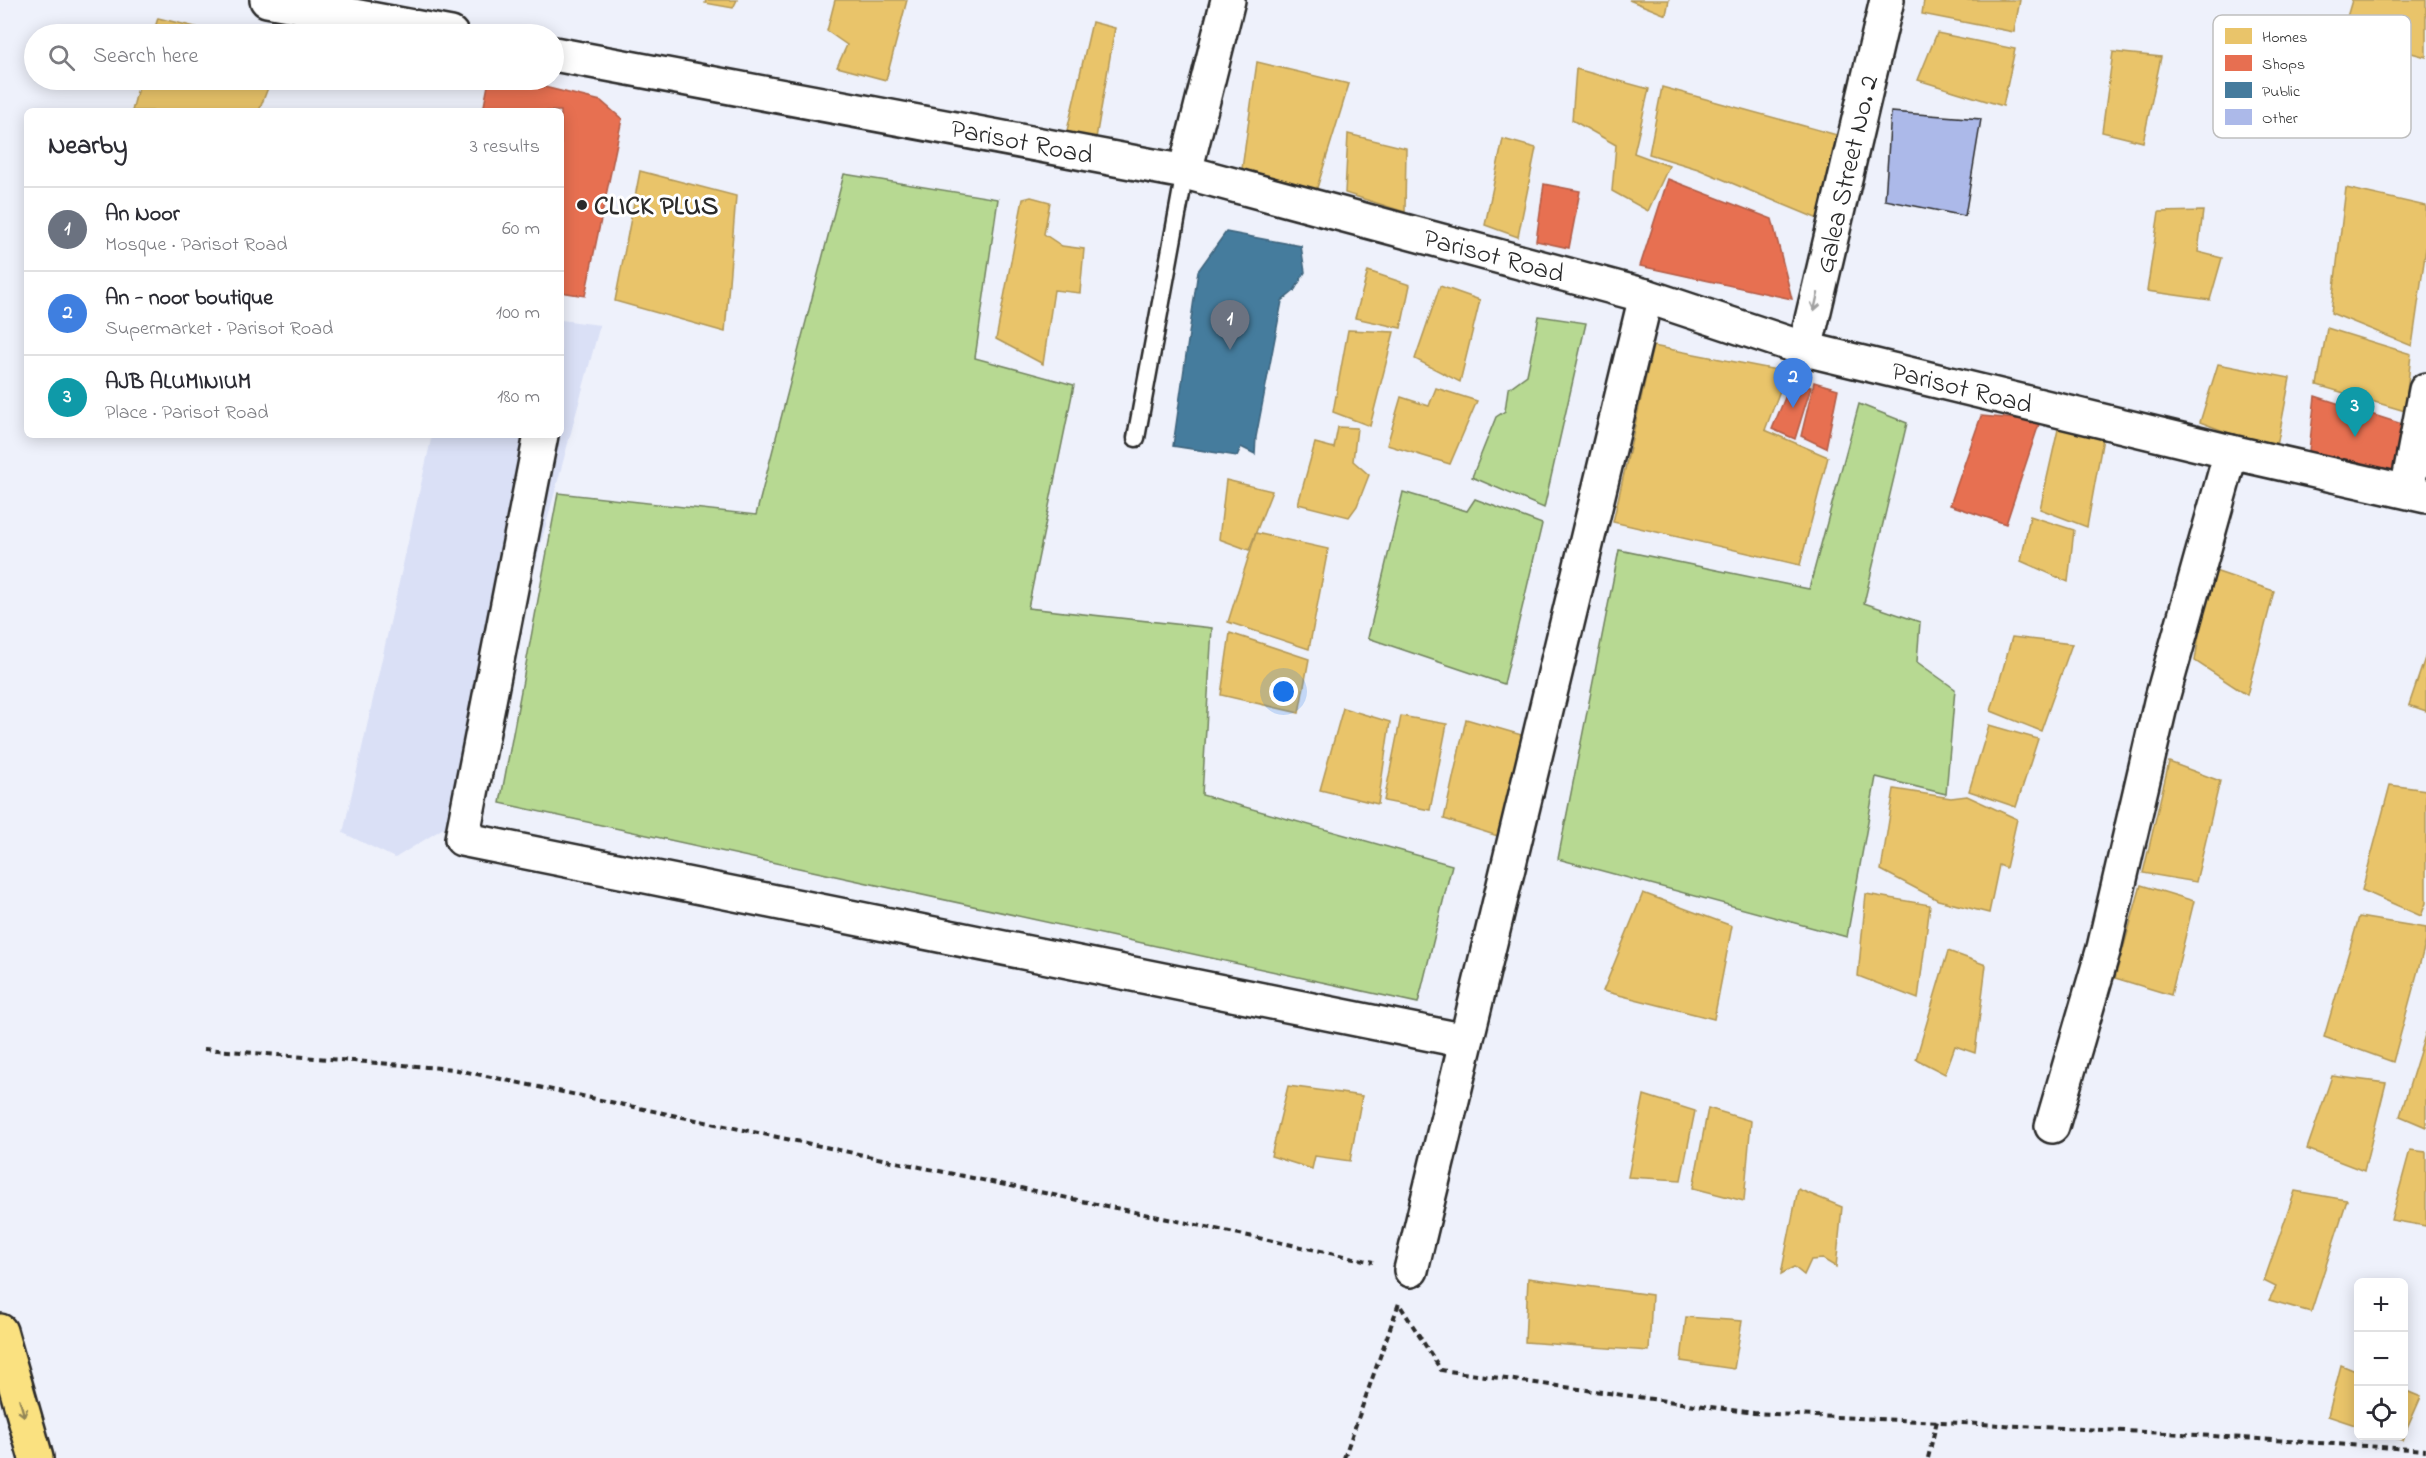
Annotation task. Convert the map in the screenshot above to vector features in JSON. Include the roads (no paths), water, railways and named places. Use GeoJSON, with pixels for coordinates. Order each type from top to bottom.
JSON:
{"type":"FeatureCollection","features":[{"type":"Feature","properties":{"kind":"highway"},"geometry":{"type":"LineString","coordinates":[[0,1331],[36,1458]]}},
{"type":"Feature","properties":{"kind":"street"},"geometry":{"type":"LineString","coordinates":[[267,0],[397,24]]}},
{"type":"Feature","properties":{"kind":"street"},"geometry":{"type":"LineString","coordinates":[[1185,172],[1228,0]]}},
{"type":"Feature","properties":{"kind":"street","name":"Galea Street No. 2"},"geometry":{"type":"LineString","coordinates":[[1805,349],[1887,0]]}},
{"type":"Feature","properties":{"kind":"street","name":"Parisot Road"},"geometry":{"type":"LineString","coordinates":[[564,56],[1185,172],[1646,296],[1805,349],[2232,452],[2416,493]]}},
{"type":"Feature","properties":{"kind":"street"},"geometry":{"type":"LineString","coordinates":[[1411,1270],[1646,296]]}},
{"type":"Feature","properties":{"kind":"street"},"geometry":{"type":"LineString","coordinates":[[2416,493],[2426,390]]}},
{"type":"Feature","properties":{"kind":"street"},"geometry":{"type":"LineString","coordinates":[[540,438],[462,839],[1466,1041]]}},
{"type":"Feature","properties":{"kind":"street"},"geometry":{"type":"LineString","coordinates":[[2052,1126],[2104,948],[2161,702],[2232,452]]}},
{"type":"Feature","properties":{"kind":"lane"},"geometry":{"type":"LineString","coordinates":[[1136,438],[1185,172]]}},
{"type":"Feature","properties":{"kind":"place","name":"CLICK PLUS"},"geometry":{"type":"Point","coordinates":[582,205]}},
{"type":"Feature","properties":{"kind":"place","name":"An Noor"},"geometry":{"type":"Point","coordinates":[1230,350]}},
{"type":"Feature","properties":{"kind":"place","name":"An - noor boutique"},"geometry":{"type":"Point","coordinates":[1793,408]}},
{"type":"Feature","properties":{"kind":"place","name":"AJB ALUMINIUM"},"geometry":{"type":"Point","coordinates":[2355,437]}}]}
